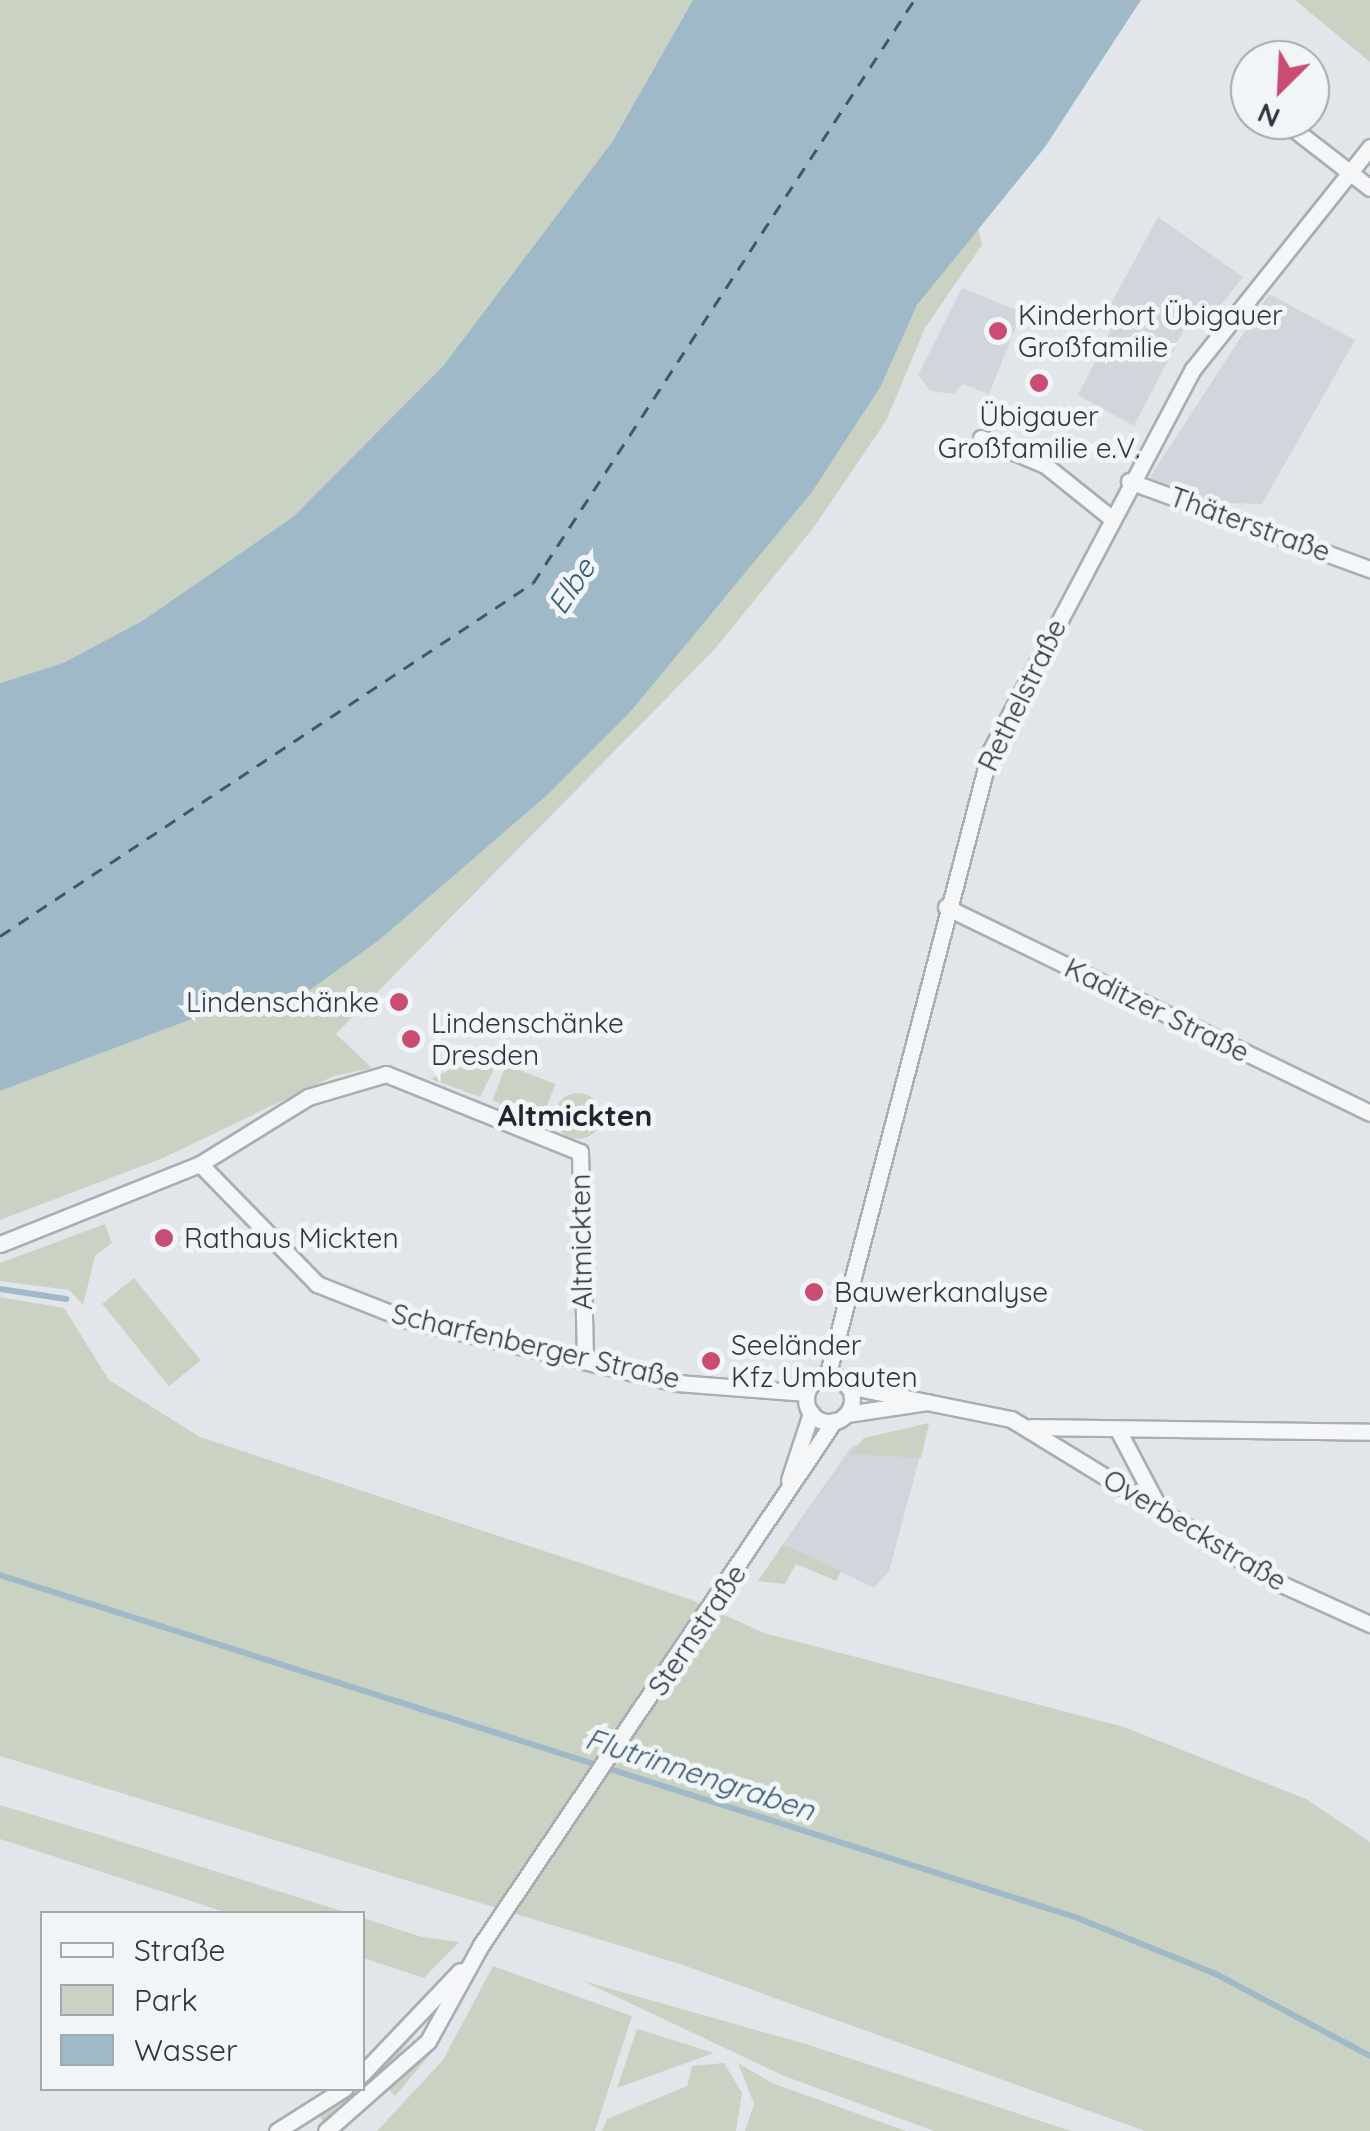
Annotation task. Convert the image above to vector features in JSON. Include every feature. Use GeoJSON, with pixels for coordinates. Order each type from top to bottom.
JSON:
{"type":"FeatureCollection","features":[{"type":"Feature","properties":{"kind":"street"},"geometry":{"type":"LineString","coordinates":[[1306,140],[1370,188]]}},
{"type":"Feature","properties":{"kind":"street","name":"Rethelstraße"},"geometry":{"type":"LineString","coordinates":[[827,1376],[946,907],[990,752],[1129,481],[1192,370],[1370,147]]}},
{"type":"Feature","properties":{"kind":"street"},"geometry":{"type":"LineString","coordinates":[[981,438],[1044,465],[1110,517]]}},
{"type":"Feature","properties":{"kind":"street","name":"Thäterstraße"},"geometry":{"type":"LineString","coordinates":[[1129,481],[1370,569]]}},
{"type":"Feature","properties":{"kind":"street","name":"Kaditzer Straße"},"geometry":{"type":"LineString","coordinates":[[946,907],[1370,1113]]}},
{"type":"Feature","properties":{"kind":"street","name":"Altmickten"},"geometry":{"type":"LineString","coordinates":[[200,1164],[308,1098],[386,1074],[580,1152],[585,1361]]}},
{"type":"Feature","properties":{"kind":"street"},"geometry":{"type":"LineString","coordinates":[[0,1244],[200,1164]]}},
{"type":"Feature","properties":{"kind":"street","name":"Scharfenberger Straße"},"geometry":{"type":"LineString","coordinates":[[200,1164],[317,1284],[408,1320],[677,1383],[807,1393]]}},
{"type":"Feature","properties":{"kind":"street"},"geometry":{"type":"LineString","coordinates":[[946,1400],[840,1418],[811,1413],[807,1393],[827,1376],[847,1386],[946,1400],[1026,1427],[1119,1432],[1156,1423],[1370,1432]]}},
{"type":"Feature","properties":{"kind":"street"},"geometry":{"type":"LineString","coordinates":[[840,1418],[847,1386]]}},
{"type":"Feature","properties":{"kind":"street","name":"Sternstraße"},"geometry":{"type":"LineString","coordinates":[[782,1499],[811,1413]]}},
{"type":"Feature","properties":{"kind":"street","name":"Sternstraße"},"geometry":{"type":"LineString","coordinates":[[326,2131],[428,2040],[477,1952],[840,1418]]}},
{"type":"Feature","properties":{"kind":"street","name":"Overbeckstraße"},"geometry":{"type":"LineString","coordinates":[[1026,1427],[1279,1583],[1370,1624]]}},
{"type":"Feature","properties":{"kind":"street"},"geometry":{"type":"LineString","coordinates":[[1119,1432],[1160,1509]]}},
{"type":"Feature","properties":{"kind":"street","name":"Sternstraße"},"geometry":{"type":"LineString","coordinates":[[365,2071],[477,1952]]}},
{"type":"Feature","properties":{"kind":"street"},"geometry":{"type":"LineString","coordinates":[[278,2131],[340,2091]]}},
{"type":"Feature","properties":{"kind":"shaded area"},"geometry":{"type":"Polygon","coordinates":[[[1158,217],[1243,277],[1206,324],[1191,316],[1134,426],[1078,395],[1111,330],[1100,324],[1158,217]]]}},
{"type":"Feature","properties":{"kind":"shaded area"},"geometry":{"type":"Polygon","coordinates":[[[962,288],[1022,312],[989,394],[963,384],[954,394],[930,391],[918,375],[962,288]]]}},
{"type":"Feature","properties":{"kind":"shaded area"},"geometry":{"type":"Polygon","coordinates":[[[1269,294],[1355,340],[1262,504],[1222,503],[1148,480],[1269,294]]]}},
{"type":"Feature","properties":{"kind":"shaded area"},"geometry":{"type":"Polygon","coordinates":[[[929,1423],[889,1571],[874,1588],[783,1544],[852,1446],[929,1423]]]}},
{"type":"Feature","properties":{"kind":"green space"},"geometry":{"type":"Polygon","coordinates":[[[0,0],[693,0],[612,142],[443,366],[293,517],[142,621],[63,663],[0,683],[0,0]]]}},
{"type":"Feature","properties":{"kind":"green space"},"geometry":{"type":"Polygon","coordinates":[[[1295,0],[1370,0],[1370,62],[1295,0]]]}},
{"type":"Feature","properties":{"kind":"green space"},"geometry":{"type":"Polygon","coordinates":[[[978,228],[982,245],[925,328],[886,421],[814,527],[714,650],[336,1034],[372,1068],[334,1076],[163,1158],[0,1220],[0,1091],[243,1000],[286,1006],[378,941],[631,711],[812,491],[881,386],[917,305],[978,228]]]}},
{"type":"Feature","properties":{"kind":"green space"},"geometry":{"type":"Polygon","coordinates":[[[480,1055],[496,1065],[480,1097],[431,1079],[480,1055]]]}},
{"type":"Feature","properties":{"kind":"green space"},"geometry":{"type":"Polygon","coordinates":[[[506,1065],[555,1084],[542,1119],[492,1100],[506,1065]]]}},
{"type":"Feature","properties":{"kind":"green space"},"geometry":{"type":"Polygon","coordinates":[[[578,1093],[594,1100],[601,1116],[594,1132],[578,1139],[562,1132],[555,1116],[562,1100],[578,1093]]]}},
{"type":"Feature","properties":{"kind":"green space"},"geometry":{"type":"Polygon","coordinates":[[[105,1224],[112,1243],[95,1256],[83,1305],[69,1290],[0,1281],[0,1263],[105,1224]]]}},
{"type":"Feature","properties":{"kind":"green space"},"geometry":{"type":"Polygon","coordinates":[[[134,1278],[201,1360],[169,1386],[102,1304],[134,1278]]]}},
{"type":"Feature","properties":{"kind":"green space"},"geometry":{"type":"Polygon","coordinates":[[[0,1297],[64,1308],[109,1380],[200,1437],[692,1600],[764,1633],[1124,1727],[1306,1799],[1370,1842],[1370,2131],[1145,2131],[683,1965],[0,1756],[0,1297]]]}},
{"type":"Feature","properties":{"kind":"green space"},"geometry":{"type":"Polygon","coordinates":[[[929,1423],[921,1458],[853,1454],[810,1505],[864,1438],[929,1423]]]}},
{"type":"Feature","properties":{"kind":"green space"},"geometry":{"type":"Polygon","coordinates":[[[783,1544],[841,1571],[836,1581],[796,1564],[785,1584],[758,1581],[783,1544]]]}},
{"type":"Feature","properties":{"kind":"green space"},"geometry":{"type":"Polygon","coordinates":[[[0,1805],[342,1911],[222,1911],[0,1839],[0,1805]]]}},
{"type":"Feature","properties":{"kind":"green space"},"geometry":{"type":"Polygon","coordinates":[[[365,1919],[422,1937],[459,1942],[424,1978],[365,1959],[365,1919]]]}},
{"type":"Feature","properties":{"kind":"green space"},"geometry":{"type":"Polygon","coordinates":[[[493,1966],[632,2016],[595,2131],[377,2131],[443,2060],[493,1966]]]}},
{"type":"Feature","properties":{"kind":"green space"},"geometry":{"type":"Polygon","coordinates":[[[583,1981],[806,2044],[1071,2131],[934,2131],[784,2076],[583,1981]]]}},
{"type":"Feature","properties":{"kind":"green space"},"geometry":{"type":"Polygon","coordinates":[[[451,2010],[439,2044],[395,2096],[389,2090],[451,2010]]]}},
{"type":"Feature","properties":{"kind":"green space"},"geometry":{"type":"Polygon","coordinates":[[[638,2029],[714,2053],[617,2088],[638,2029]]]}},
{"type":"Feature","properties":{"kind":"green space"},"geometry":{"type":"Polygon","coordinates":[[[416,2033],[383,2074],[365,2089],[365,2078],[416,2033]]]}},
{"type":"Feature","properties":{"kind":"green space"},"geometry":{"type":"Polygon","coordinates":[[[724,2063],[742,2093],[736,2131],[602,2131],[607,2119],[687,2086],[692,2066],[724,2063]]]}},
{"type":"Feature","properties":{"kind":"green space"},"geometry":{"type":"Polygon","coordinates":[[[738,2063],[772,2083],[906,2131],[745,2131],[754,2104],[738,2063]]]}},
{"type":"Feature","properties":{"kind":"green space"},"geometry":{"type":"Polygon","coordinates":[[[350,2091],[362,2091],[324,2122],[320,2117],[350,2091]]]}},
{"type":"Feature","properties":{"kind":"water","name":"Elbe"},"geometry":{"type":"Polygon","coordinates":[[[693,0],[1141,0],[1045,147],[917,305],[881,386],[812,492],[631,711],[546,796],[378,941],[286,1007],[243,1000],[0,1091],[0,683],[63,663],[142,621],[293,517],[443,366],[612,142],[693,0]]]}},
{"type":"Feature","properties":{"kind":"waterway"},"geometry":{"type":"LineString","coordinates":[[0,1289],[66,1299]]}},
{"type":"Feature","properties":{"kind":"waterway","name":"Flutrinnengraben"},"geometry":{"type":"LineString","coordinates":[[0,1575],[1075,1917],[1216,1974],[1370,2056]]}},
{"type":"Feature","properties":{"kind":"ferry route"},"geometry":{"type":"LineString","coordinates":[[0,936],[533,583],[914,0]]}},
{"type":"Feature","properties":{"kind":"place","name":"Kinderhort Übigauer Großfamilie"},"geometry":{"type":"Point","coordinates":[998,331]}},
{"type":"Feature","properties":{"kind":"place","name":"Übigauer Großfamilie e.V."},"geometry":{"type":"Point","coordinates":[1039,383]}},
{"type":"Feature","properties":{"kind":"place","name":"Lindenschänke"},"geometry":{"type":"Point","coordinates":[399,1002]}},
{"type":"Feature","properties":{"kind":"place","name":"Lindenschänke Dresden"},"geometry":{"type":"Point","coordinates":[411,1039]}},
{"type":"Feature","properties":{"kind":"place","name":"Rathaus Mickten"},"geometry":{"type":"Point","coordinates":[164,1238]}},
{"type":"Feature","properties":{"kind":"place","name":"Bauwerkanalyse"},"geometry":{"type":"Point","coordinates":[814,1292]}},
{"type":"Feature","properties":{"kind":"place","name":"Seeländer Kfz Umbauten"},"geometry":{"type":"Point","coordinates":[711,1361]}},
{"type":"Feature","properties":{"kind":"district","name":"Altmickten"},"geometry":{"type":"Point","coordinates":[575,1115]}}]}
